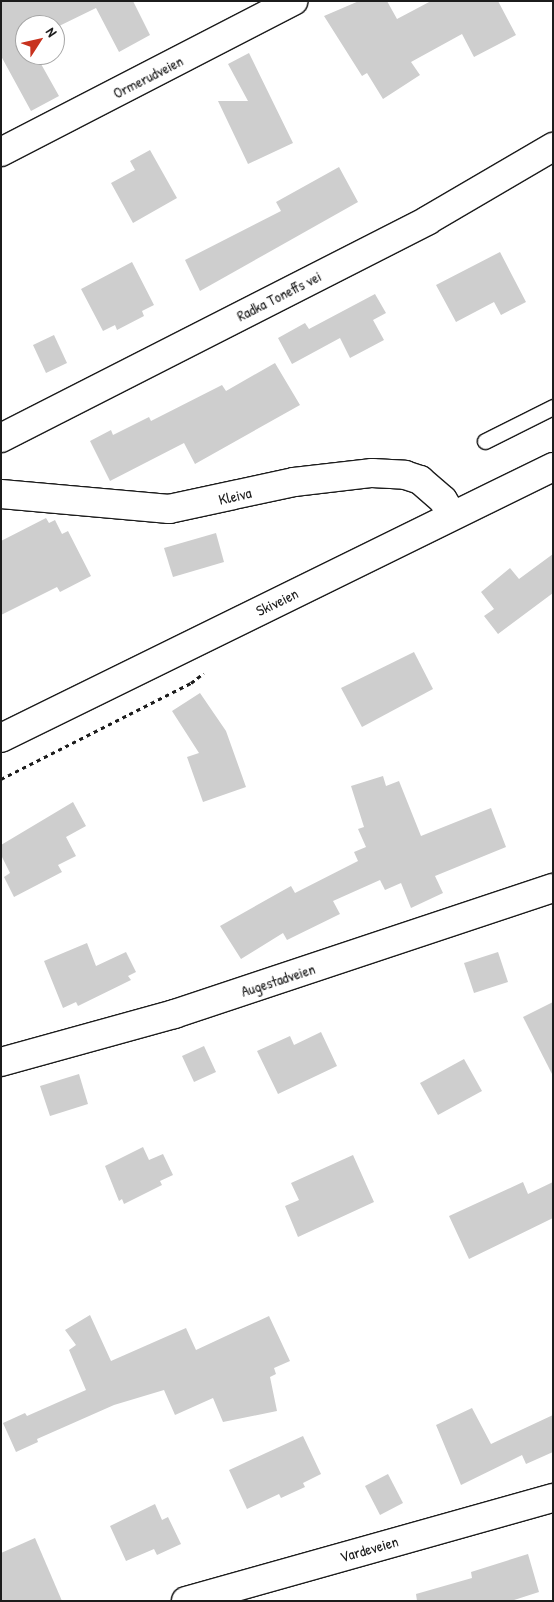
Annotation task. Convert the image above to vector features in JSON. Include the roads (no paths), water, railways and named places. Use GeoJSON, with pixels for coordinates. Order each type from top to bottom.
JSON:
{"type":"FeatureCollection","features":[{"type":"Feature","properties":{"kind":"street","name":"Ormerudveien"},"geometry":{"type":"LineString","coordinates":[[1,152],[293,1]]}},
{"type":"Feature","properties":{"kind":"street","name":"Radka Toneffs vei"},"geometry":{"type":"LineString","coordinates":[[1,438],[428,220],[553,146]]}},
{"type":"Feature","properties":{"kind":"street","name":"Skiveien"},"geometry":{"type":"LineString","coordinates":[[1,738],[553,467]]}},
{"type":"Feature","properties":{"kind":"street","name":"Kleiva"},"geometry":{"type":"LineString","coordinates":[[1,494],[169,509],[329,476],[380,473],[420,480],[443,500],[452,516]]}},
{"type":"Feature","properties":{"kind":"street","name":"Augestadveien"},"geometry":{"type":"LineString","coordinates":[[1,1062],[174,1014],[553,888]]}},
{"type":"Feature","properties":{"kind":"street","name":"Vardeveien"},"geometry":{"type":"LineString","coordinates":[[186,1601],[553,1498]]}},
{"type":"Feature","properties":{"kind":"lane"},"geometry":{"type":"LineString","coordinates":[[485,441],[553,407]]}}]}
